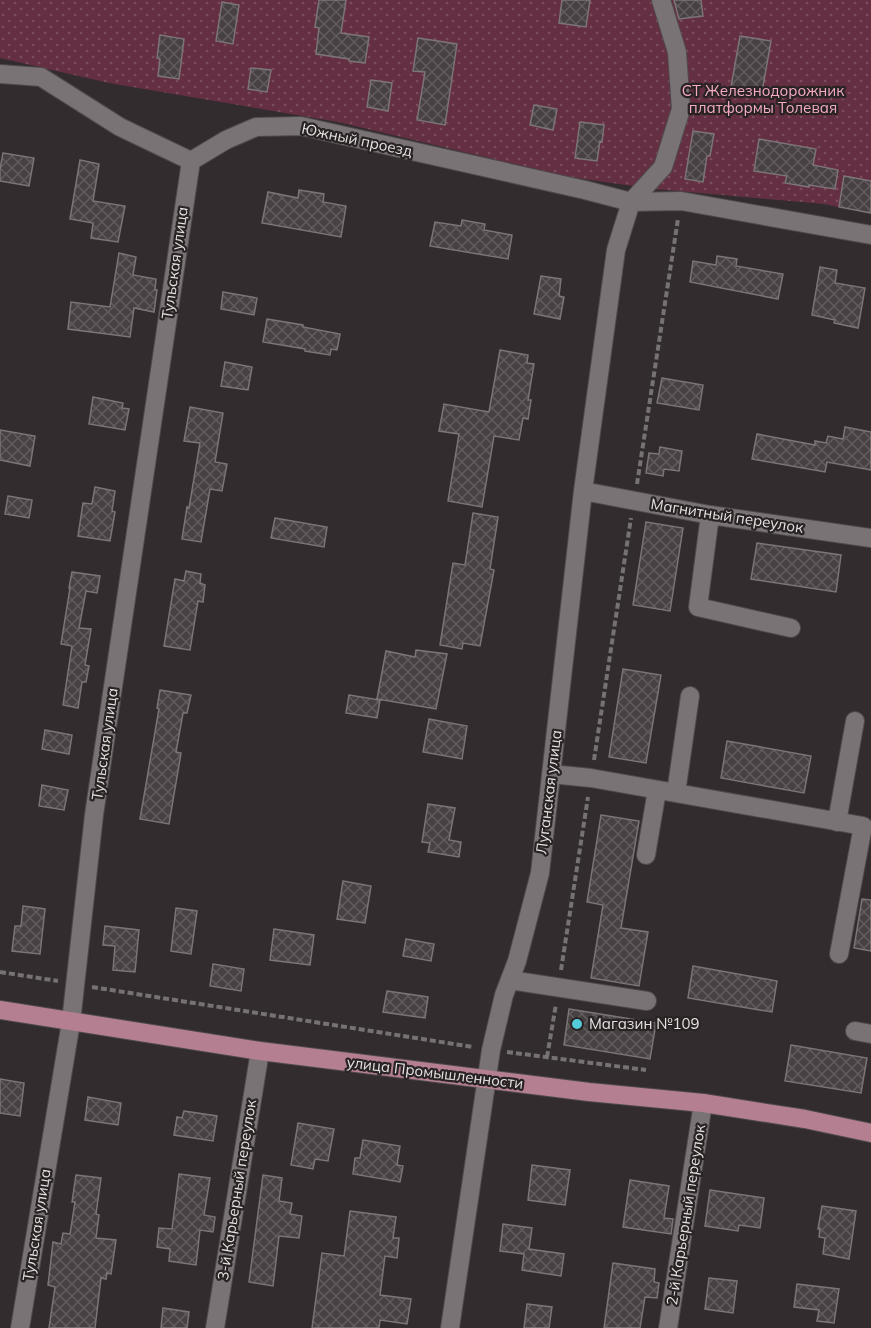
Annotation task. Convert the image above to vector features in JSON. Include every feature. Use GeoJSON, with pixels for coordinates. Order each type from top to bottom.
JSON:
{"type":"FeatureCollection","features":[{"type":"Feature","properties":{"kind":"main road","name":"улица Промышленности"},"geometry":{"type":"LineString","coordinates":[[0,1010],[260,1051],[487,1080],[703,1103],[805,1119],[871,1133]]}},
{"type":"Feature","properties":{"kind":"street"},"geometry":{"type":"LineString","coordinates":[[631,202],[663,167],[681,109],[677,52],[661,0]]}},
{"type":"Feature","properties":{"kind":"street"},"geometry":{"type":"LineString","coordinates":[[0,74],[41,77],[120,127],[191,161]]}},
{"type":"Feature","properties":{"kind":"street","name":"Южный проезд"},"geometry":{"type":"LineString","coordinates":[[191,161],[226,140],[256,127],[301,126],[631,202],[681,201],[871,235]]}},
{"type":"Feature","properties":{"kind":"street","name":"Тульская улица"},"geometry":{"type":"LineString","coordinates":[[20,1328],[71,1022],[94,815],[191,161]]}},
{"type":"Feature","properties":{"kind":"street","name":"Луганская улица"},"geometry":{"type":"LineString","coordinates":[[450,1328],[491,1050],[504,995],[518,961],[540,873],[583,491],[616,250],[631,202]]}},
{"type":"Feature","properties":{"kind":"street","name":"Магнитный переулок"},"geometry":{"type":"LineString","coordinates":[[583,491],[710,515],[871,538]]}},
{"type":"Feature","properties":{"kind":"street"},"geometry":{"type":"LineString","coordinates":[[710,515],[698,607],[791,627]]}},
{"type":"Feature","properties":{"kind":"street"},"geometry":{"type":"LineString","coordinates":[[676,793],[690,696]]}},
{"type":"Feature","properties":{"kind":"street"},"geometry":{"type":"LineString","coordinates":[[837,822],[855,721]]}},
{"type":"Feature","properties":{"kind":"street"},"geometry":{"type":"LineString","coordinates":[[551,774],[591,778],[863,826],[839,954]]}},
{"type":"Feature","properties":{"kind":"street"},"geometry":{"type":"LineString","coordinates":[[646,855],[657,790]]}},
{"type":"Feature","properties":{"kind":"street"},"geometry":{"type":"LineString","coordinates":[[510,980],[647,1001]]}},
{"type":"Feature","properties":{"kind":"street","name":"3-й Карьерный переулок"},"geometry":{"type":"LineString","coordinates":[[215,1328],[260,1051]]}},
{"type":"Feature","properties":{"kind":"street","name":"2-й Карьерный переулок"},"geometry":{"type":"LineString","coordinates":[[668,1328],[703,1103]]}},
{"type":"Feature","properties":{"kind":"path"},"geometry":{"type":"LineString","coordinates":[[547,1057],[681,201]]}},
{"type":"Feature","properties":{"kind":"path"},"geometry":{"type":"LineString","coordinates":[[0,972],[491,1050],[646,1070]]}},
{"type":"Feature","properties":{"kind":"green space","name":"СТ Железнодорожник платформы Толевая"},"geometry":{"type":"Polygon","coordinates":[[[0,0],[871,0],[871,214],[824,204],[655,189],[569,177],[338,122],[109,83],[0,58],[0,0]]]}},
{"type":"Feature","properties":{"kind":"building"},"geometry":{"type":"Polygon","coordinates":[[[319,0],[346,0],[341,33],[369,37],[365,63],[316,54],[319,28],[315,27],[319,0]]]}},
{"type":"Feature","properties":{"kind":"building"},"geometry":{"type":"Polygon","coordinates":[[[562,0],[590,0],[586,27],[559,23],[562,0]]]}},
{"type":"Feature","properties":{"kind":"building"},"geometry":{"type":"Polygon","coordinates":[[[674,0],[701,0],[703,16],[679,19],[674,0]]]}},
{"type":"Feature","properties":{"kind":"building"},"geometry":{"type":"Polygon","coordinates":[[[222,2],[239,5],[233,44],[216,41],[222,2]]]}},
{"type":"Feature","properties":{"kind":"building"},"geometry":{"type":"Polygon","coordinates":[[[160,35],[184,39],[179,79],[158,76],[160,59],[157,58],[160,35]]]}},
{"type":"Feature","properties":{"kind":"building"},"geometry":{"type":"Polygon","coordinates":[[[740,36],[771,41],[762,92],[731,87],[740,36]]]}},
{"type":"Feature","properties":{"kind":"building"},"geometry":{"type":"Polygon","coordinates":[[[418,38],[457,44],[445,125],[417,120],[425,72],[413,71],[418,38]]]}},
{"type":"Feature","properties":{"kind":"building"},"geometry":{"type":"Polygon","coordinates":[[[251,68],[271,70],[267,92],[248,89],[251,68]]]}},
{"type":"Feature","properties":{"kind":"building"},"geometry":{"type":"Polygon","coordinates":[[[371,80],[392,83],[388,111],[367,107],[371,80]]]}},
{"type":"Feature","properties":{"kind":"building"},"geometry":{"type":"Polygon","coordinates":[[[534,105],[557,109],[553,130],[530,125],[534,105]]]}},
{"type":"Feature","properties":{"kind":"building"},"geometry":{"type":"Polygon","coordinates":[[[580,122],[604,125],[597,161],[575,158],[580,122]]]}},
{"type":"Feature","properties":{"kind":"building"},"geometry":{"type":"Polygon","coordinates":[[[693,131],[714,134],[710,156],[707,156],[703,182],[685,179],[693,131]]]}},
{"type":"Feature","properties":{"kind":"building"},"geometry":{"type":"Polygon","coordinates":[[[759,139],[816,149],[813,165],[838,170],[835,189],[785,183],[787,176],[754,171],[759,139]]]}},
{"type":"Feature","properties":{"kind":"building"},"geometry":{"type":"Polygon","coordinates":[[[3,153],[34,158],[29,186],[0,181],[3,153]]]}},
{"type":"Feature","properties":{"kind":"building"},"geometry":{"type":"Polygon","coordinates":[[[80,160],[99,164],[93,201],[125,206],[118,242],[91,238],[93,223],[70,219],[80,160]]]}},
{"type":"Feature","properties":{"kind":"building"},"geometry":{"type":"Polygon","coordinates":[[[844,176],[871,181],[871,213],[839,207],[844,176]]]}},
{"type":"Feature","properties":{"kind":"building"},"geometry":{"type":"Polygon","coordinates":[[[299,190],[324,194],[323,202],[346,206],[341,237],[262,223],[268,192],[298,198],[299,190]]]}},
{"type":"Feature","properties":{"kind":"building"},"geometry":{"type":"Polygon","coordinates":[[[462,220],[485,224],[484,230],[512,235],[508,259],[430,246],[435,222],[461,226],[462,220]]]}},
{"type":"Feature","properties":{"kind":"building"},"geometry":{"type":"Polygon","coordinates":[[[119,253],[136,257],[133,275],[156,279],[154,312],[134,308],[130,337],[68,329],[71,302],[110,307],[119,253]]]}},
{"type":"Feature","properties":{"kind":"building"},"geometry":{"type":"Polygon","coordinates":[[[717,256],[737,259],[736,266],[783,274],[778,299],[690,282],[693,261],[716,265],[717,256]]]}},
{"type":"Feature","properties":{"kind":"building"},"geometry":{"type":"Polygon","coordinates":[[[820,267],[837,270],[835,283],[865,288],[858,328],[812,315],[820,267]]]}},
{"type":"Feature","properties":{"kind":"building"},"geometry":{"type":"Polygon","coordinates":[[[541,276],[561,279],[559,296],[564,297],[560,319],[534,314],[541,276]]]}},
{"type":"Feature","properties":{"kind":"building"},"geometry":{"type":"Polygon","coordinates":[[[223,292],[257,298],[254,315],[221,309],[223,292]]]}},
{"type":"Feature","properties":{"kind":"building"},"geometry":{"type":"Polygon","coordinates":[[[267,319],[340,334],[337,350],[331,349],[330,355],[263,342],[267,319]]]}},
{"type":"Feature","properties":{"kind":"building"},"geometry":{"type":"Polygon","coordinates":[[[500,350],[528,355],[527,363],[534,364],[528,400],[531,400],[528,419],[523,418],[519,440],[494,436],[482,507],[448,501],[459,434],[439,431],[444,404],[489,412],[500,350]]]}},
{"type":"Feature","properties":{"kind":"building"},"geometry":{"type":"Polygon","coordinates":[[[225,362],[252,367],[248,390],[221,386],[225,362]]]}},
{"type":"Feature","properties":{"kind":"building"},"geometry":{"type":"Polygon","coordinates":[[[662,378],[703,385],[699,410],[657,403],[662,378]]]}},
{"type":"Feature","properties":{"kind":"building"},"geometry":{"type":"Polygon","coordinates":[[[93,397],[123,403],[122,408],[129,409],[125,430],[89,424],[93,397]]]}},
{"type":"Feature","properties":{"kind":"building"},"geometry":{"type":"Polygon","coordinates":[[[190,407],[223,413],[215,462],[227,464],[222,491],[210,489],[201,542],[182,539],[200,443],[184,441],[190,407]]]}},
{"type":"Feature","properties":{"kind":"building"},"geometry":{"type":"Polygon","coordinates":[[[845,427],[871,432],[871,470],[827,462],[825,472],[752,459],[757,434],[815,445],[815,441],[826,443],[828,436],[843,439],[845,427]]]}},
{"type":"Feature","properties":{"kind":"building"},"geometry":{"type":"Polygon","coordinates":[[[0,430],[35,436],[30,466],[0,460],[0,430]]]}},
{"type":"Feature","properties":{"kind":"building"},"geometry":{"type":"Polygon","coordinates":[[[660,447],[682,451],[679,471],[664,469],[663,476],[646,473],[649,453],[659,454],[660,447]]]}},
{"type":"Feature","properties":{"kind":"building"},"geometry":{"type":"Polygon","coordinates":[[[95,487],[115,491],[112,511],[115,512],[110,541],[78,536],[83,503],[92,504],[95,487]]]}},
{"type":"Feature","properties":{"kind":"building"},"geometry":{"type":"Polygon","coordinates":[[[8,496],[32,500],[29,518],[5,514],[8,496]]]}},
{"type":"Feature","properties":{"kind":"building"},"geometry":{"type":"Polygon","coordinates":[[[473,513],[498,517],[490,569],[494,570],[480,646],[463,643],[462,649],[440,645],[453,563],[465,565],[473,513]]]}},
{"type":"Feature","properties":{"kind":"building"},"geometry":{"type":"Polygon","coordinates":[[[275,518],[327,527],[324,547],[271,538],[275,518]]]}},
{"type":"Feature","properties":{"kind":"building"},"geometry":{"type":"Polygon","coordinates":[[[646,522],[683,528],[670,611],[633,605],[646,522]]]}},
{"type":"Feature","properties":{"kind":"building"},"geometry":{"type":"Polygon","coordinates":[[[757,543],[841,555],[836,592],[751,579],[757,543]]]}},
{"type":"Feature","properties":{"kind":"building"},"geometry":{"type":"Polygon","coordinates":[[[186,571],[201,574],[200,583],[205,585],[203,602],[198,601],[190,650],[164,646],[175,579],[184,581],[186,571]]]}},
{"type":"Feature","properties":{"kind":"building"},"geometry":{"type":"Polygon","coordinates":[[[72,572],[100,576],[97,593],[86,591],[79,628],[91,629],[85,665],[89,666],[86,682],[82,682],[78,708],[63,705],[72,646],[61,644],[72,572]]]}},
{"type":"Feature","properties":{"kind":"building"},"geometry":{"type":"Polygon","coordinates":[[[416,650],[447,654],[436,709],[377,699],[386,651],[415,657],[416,650]]]}},
{"type":"Feature","properties":{"kind":"building"},"geometry":{"type":"Polygon","coordinates":[[[623,669],[661,675],[646,763],[609,757],[623,669]]]}},
{"type":"Feature","properties":{"kind":"building"},"geometry":{"type":"Polygon","coordinates":[[[160,690],[191,695],[187,713],[183,713],[176,752],[181,753],[169,824],[140,819],[159,709],[157,708],[160,690]]]}},
{"type":"Feature","properties":{"kind":"building"},"geometry":{"type":"Polygon","coordinates":[[[349,695],[380,700],[377,718],[346,713],[349,695]]]}},
{"type":"Feature","properties":{"kind":"building"},"geometry":{"type":"Polygon","coordinates":[[[429,719],[467,726],[462,759],[423,752],[429,719]]]}},
{"type":"Feature","properties":{"kind":"building"},"geometry":{"type":"Polygon","coordinates":[[[45,730],[72,735],[69,754],[42,749],[45,730]]]}},
{"type":"Feature","properties":{"kind":"building"},"geometry":{"type":"Polygon","coordinates":[[[727,741],[811,756],[804,793],[721,778],[727,741]]]}},
{"type":"Feature","properties":{"kind":"building"},"geometry":{"type":"Polygon","coordinates":[[[42,785],[68,790],[64,810],[39,806],[42,785]]]}},
{"type":"Feature","properties":{"kind":"building"},"geometry":{"type":"Polygon","coordinates":[[[428,804],[455,808],[449,840],[461,842],[459,857],[428,852],[430,843],[422,842],[428,804]]]}},
{"type":"Feature","properties":{"kind":"building"},"geometry":{"type":"Polygon","coordinates":[[[601,815],[639,821],[621,928],[648,932],[639,986],[591,978],[603,905],[587,902],[601,815]]]}},
{"type":"Feature","properties":{"kind":"building"},"geometry":{"type":"Polygon","coordinates":[[[343,881],[371,886],[365,923],[337,919],[343,881]]]}},
{"type":"Feature","properties":{"kind":"building"},"geometry":{"type":"Polygon","coordinates":[[[862,899],[871,900],[871,951],[854,948],[862,899]]]}},
{"type":"Feature","properties":{"kind":"building"},"geometry":{"type":"Polygon","coordinates":[[[23,906],[45,909],[40,954],[12,951],[15,926],[21,926],[23,906]]]}},
{"type":"Feature","properties":{"kind":"building"},"geometry":{"type":"Polygon","coordinates":[[[176,908],[197,911],[191,954],[171,951],[176,908]]]}},
{"type":"Feature","properties":{"kind":"building"},"geometry":{"type":"Polygon","coordinates":[[[105,926],[139,930],[135,972],[113,970],[115,946],[103,945],[105,926]]]}},
{"type":"Feature","properties":{"kind":"building"},"geometry":{"type":"Polygon","coordinates":[[[274,929],[314,935],[310,965],[270,960],[274,929]]]}},
{"type":"Feature","properties":{"kind":"building"},"geometry":{"type":"Polygon","coordinates":[[[406,939],[434,944],[431,961],[403,956],[406,939]]]}},
{"type":"Feature","properties":{"kind":"building"},"geometry":{"type":"Polygon","coordinates":[[[213,964],[244,969],[241,991],[210,986],[213,964]]]}},
{"type":"Feature","properties":{"kind":"building"},"geometry":{"type":"Polygon","coordinates":[[[693,966],[777,981],[772,1012],[688,998],[693,966]]]}},
{"type":"Feature","properties":{"kind":"building"},"geometry":{"type":"Polygon","coordinates":[[[387,991],[428,997],[425,1018],[383,1012],[387,991]]]}},
{"type":"Feature","properties":{"kind":"building"},"geometry":{"type":"Polygon","coordinates":[[[569,1009],[656,1023],[650,1059],[564,1045],[569,1009]]]}},
{"type":"Feature","properties":{"kind":"building"},"geometry":{"type":"Polygon","coordinates":[[[791,1045],[867,1058],[861,1093],[785,1081],[791,1045]]]}},
{"type":"Feature","properties":{"kind":"building"},"geometry":{"type":"Polygon","coordinates":[[[0,1079],[24,1083],[20,1116],[0,1113],[0,1079]]]}},
{"type":"Feature","properties":{"kind":"building"},"geometry":{"type":"Polygon","coordinates":[[[88,1097],[121,1103],[118,1125],[85,1120],[88,1097]]]}},
{"type":"Feature","properties":{"kind":"building"},"geometry":{"type":"Polygon","coordinates":[[[184,1111],[217,1116],[213,1141],[174,1135],[177,1117],[182,1118],[184,1111]]]}},
{"type":"Feature","properties":{"kind":"building"},"geometry":{"type":"Polygon","coordinates":[[[298,1123],[334,1129],[328,1161],[315,1159],[313,1169],[291,1165],[298,1123]]]}},
{"type":"Feature","properties":{"kind":"building"},"geometry":{"type":"Polygon","coordinates":[[[363,1140],[400,1146],[397,1165],[403,1166],[400,1182],[353,1174],[355,1158],[360,1158],[363,1140]]]}},
{"type":"Feature","properties":{"kind":"building"},"geometry":{"type":"Polygon","coordinates":[[[532,1165],[570,1170],[565,1205],[528,1200],[532,1165]]]}},
{"type":"Feature","properties":{"kind":"building"},"geometry":{"type":"Polygon","coordinates":[[[179,1174],[210,1178],[204,1215],[215,1217],[213,1232],[200,1230],[196,1265],[169,1261],[170,1249],[157,1247],[159,1228],[172,1229],[179,1174]]]}},
{"type":"Feature","properties":{"kind":"building"},"geometry":{"type":"Polygon","coordinates":[[[76,1175],[101,1178],[96,1214],[99,1215],[96,1238],[116,1240],[111,1274],[107,1273],[106,1279],[101,1278],[95,1328],[49,1328],[55,1287],[48,1285],[53,1242],[61,1244],[63,1233],[70,1234],[76,1175]]]}},
{"type":"Feature","properties":{"kind":"building"},"geometry":{"type":"Polygon","coordinates":[[[263,1175],[282,1178],[279,1201],[292,1203],[290,1214],[302,1216],[299,1238],[279,1236],[273,1286],[249,1282],[263,1175]]]}},
{"type":"Feature","properties":{"kind":"building"},"geometry":{"type":"Polygon","coordinates":[[[630,1180],[669,1186],[664,1218],[673,1219],[671,1234],[623,1227],[630,1180]]]}},
{"type":"Feature","properties":{"kind":"building"},"geometry":{"type":"Polygon","coordinates":[[[710,1190],[764,1198],[760,1228],[739,1225],[738,1231],[705,1226],[710,1190]]]}},
{"type":"Feature","properties":{"kind":"building"},"geometry":{"type":"Polygon","coordinates":[[[822,1206],[856,1211],[849,1259],[823,1254],[825,1238],[819,1237],[820,1229],[818,1229],[822,1206]]]}},
{"type":"Feature","properties":{"kind":"building"},"geometry":{"type":"Polygon","coordinates":[[[350,1211],[396,1217],[393,1238],[399,1238],[397,1258],[385,1256],[380,1295],[411,1299],[407,1324],[380,1320],[379,1328],[312,1328],[322,1253],[344,1256],[350,1211]]]}},
{"type":"Feature","properties":{"kind":"building"},"geometry":{"type":"Polygon","coordinates":[[[503,1224],[532,1228],[529,1249],[564,1254],[561,1276],[522,1270],[524,1254],[500,1251],[503,1224]]]}},
{"type":"Feature","properties":{"kind":"building"},"geometry":{"type":"Polygon","coordinates":[[[613,1263],[655,1269],[654,1282],[659,1283],[657,1298],[645,1297],[640,1328],[604,1328],[613,1263]]]}},
{"type":"Feature","properties":{"kind":"building"},"geometry":{"type":"Polygon","coordinates":[[[709,1278],[737,1281],[733,1313],[705,1309],[709,1278]]]}},
{"type":"Feature","properties":{"kind":"building"},"geometry":{"type":"Polygon","coordinates":[[[797,1284],[839,1289],[834,1323],[817,1321],[819,1310],[794,1307],[797,1284]]]}},
{"type":"Feature","properties":{"kind":"building"},"geometry":{"type":"Polygon","coordinates":[[[527,1304],[552,1307],[549,1328],[524,1328],[527,1304]]]}},
{"type":"Feature","properties":{"kind":"building"},"geometry":{"type":"Polygon","coordinates":[[[163,1308],[189,1312],[187,1328],[161,1328],[163,1308]]]}},
{"type":"Feature","properties":{"kind":"place","name":"Магазин №109"},"geometry":{"type":"Point","coordinates":[577,1024]}}]}
